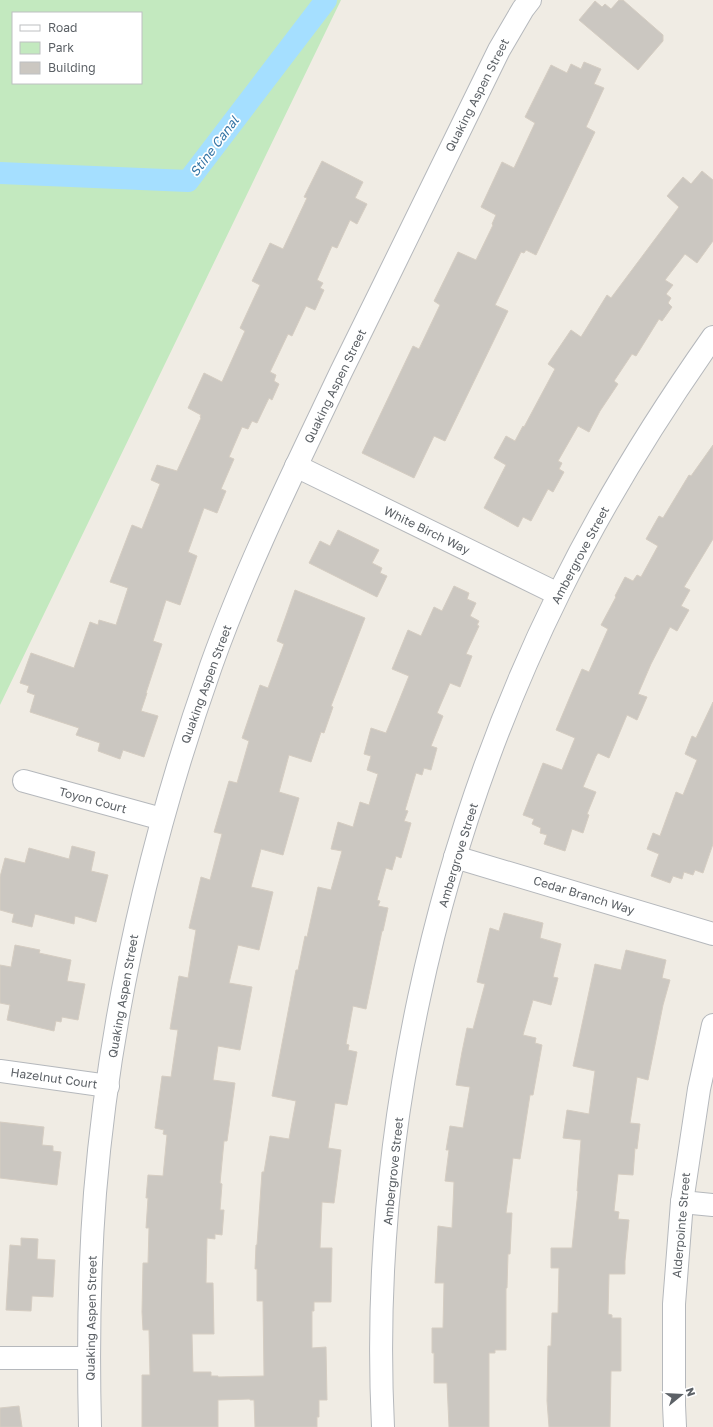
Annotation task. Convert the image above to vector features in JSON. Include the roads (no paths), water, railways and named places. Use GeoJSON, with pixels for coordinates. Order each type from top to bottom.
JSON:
{"type":"FeatureCollection","features":[{"type":"Feature","properties":{"kind":"street","name":"Quaking Aspen Street"},"geometry":{"type":"LineString","coordinates":[[90,1427],[88,1358],[90,1299],[96,1192],[108,1086],[116,1028],[136,923],[162,819],[178,765],[212,663],[251,564],[296,466],[498,50],[522,9],[530,0]]}},
{"type":"Feature","properties":{"kind":"street","name":"Ambergrove Street"},"geometry":{"type":"LineString","coordinates":[[383,1427],[381,1399],[382,1308],[387,1216],[397,1125],[412,1034],[431,945],[456,856],[489,756],[520,678],[558,594],[624,473],[672,395],[713,337]]}},
{"type":"Feature","properties":{"kind":"street","name":"White Birch Way"},"geometry":{"type":"LineString","coordinates":[[296,466],[558,594]]}},
{"type":"Feature","properties":{"kind":"street","name":"Toyon Court"},"geometry":{"type":"LineString","coordinates":[[24,781],[162,819]]}},
{"type":"Feature","properties":{"kind":"street","name":"Cedar Branch Way"},"geometry":{"type":"LineString","coordinates":[[456,856],[713,934]]}},
{"type":"Feature","properties":{"kind":"street","name":"Alderpointe Street"},"geometry":{"type":"LineString","coordinates":[[675,1427],[674,1304],[682,1202],[686,1164],[699,1089],[713,1025]]}},
{"type":"Feature","properties":{"kind":"street","name":"Hazelnut Court"},"geometry":{"type":"LineString","coordinates":[[0,1071],[108,1086]]}},
{"type":"Feature","properties":{"kind":"street"},"geometry":{"type":"LineString","coordinates":[[682,1202],[713,1205]]}},
{"type":"Feature","properties":{"kind":"street"},"geometry":{"type":"LineString","coordinates":[[0,1358],[88,1358]]}},
{"type":"Feature","properties":{"kind":"waterway","name":"Stine Canal"},"geometry":{"type":"LineString","coordinates":[[0,173],[188,181],[326,0]]}}]}
